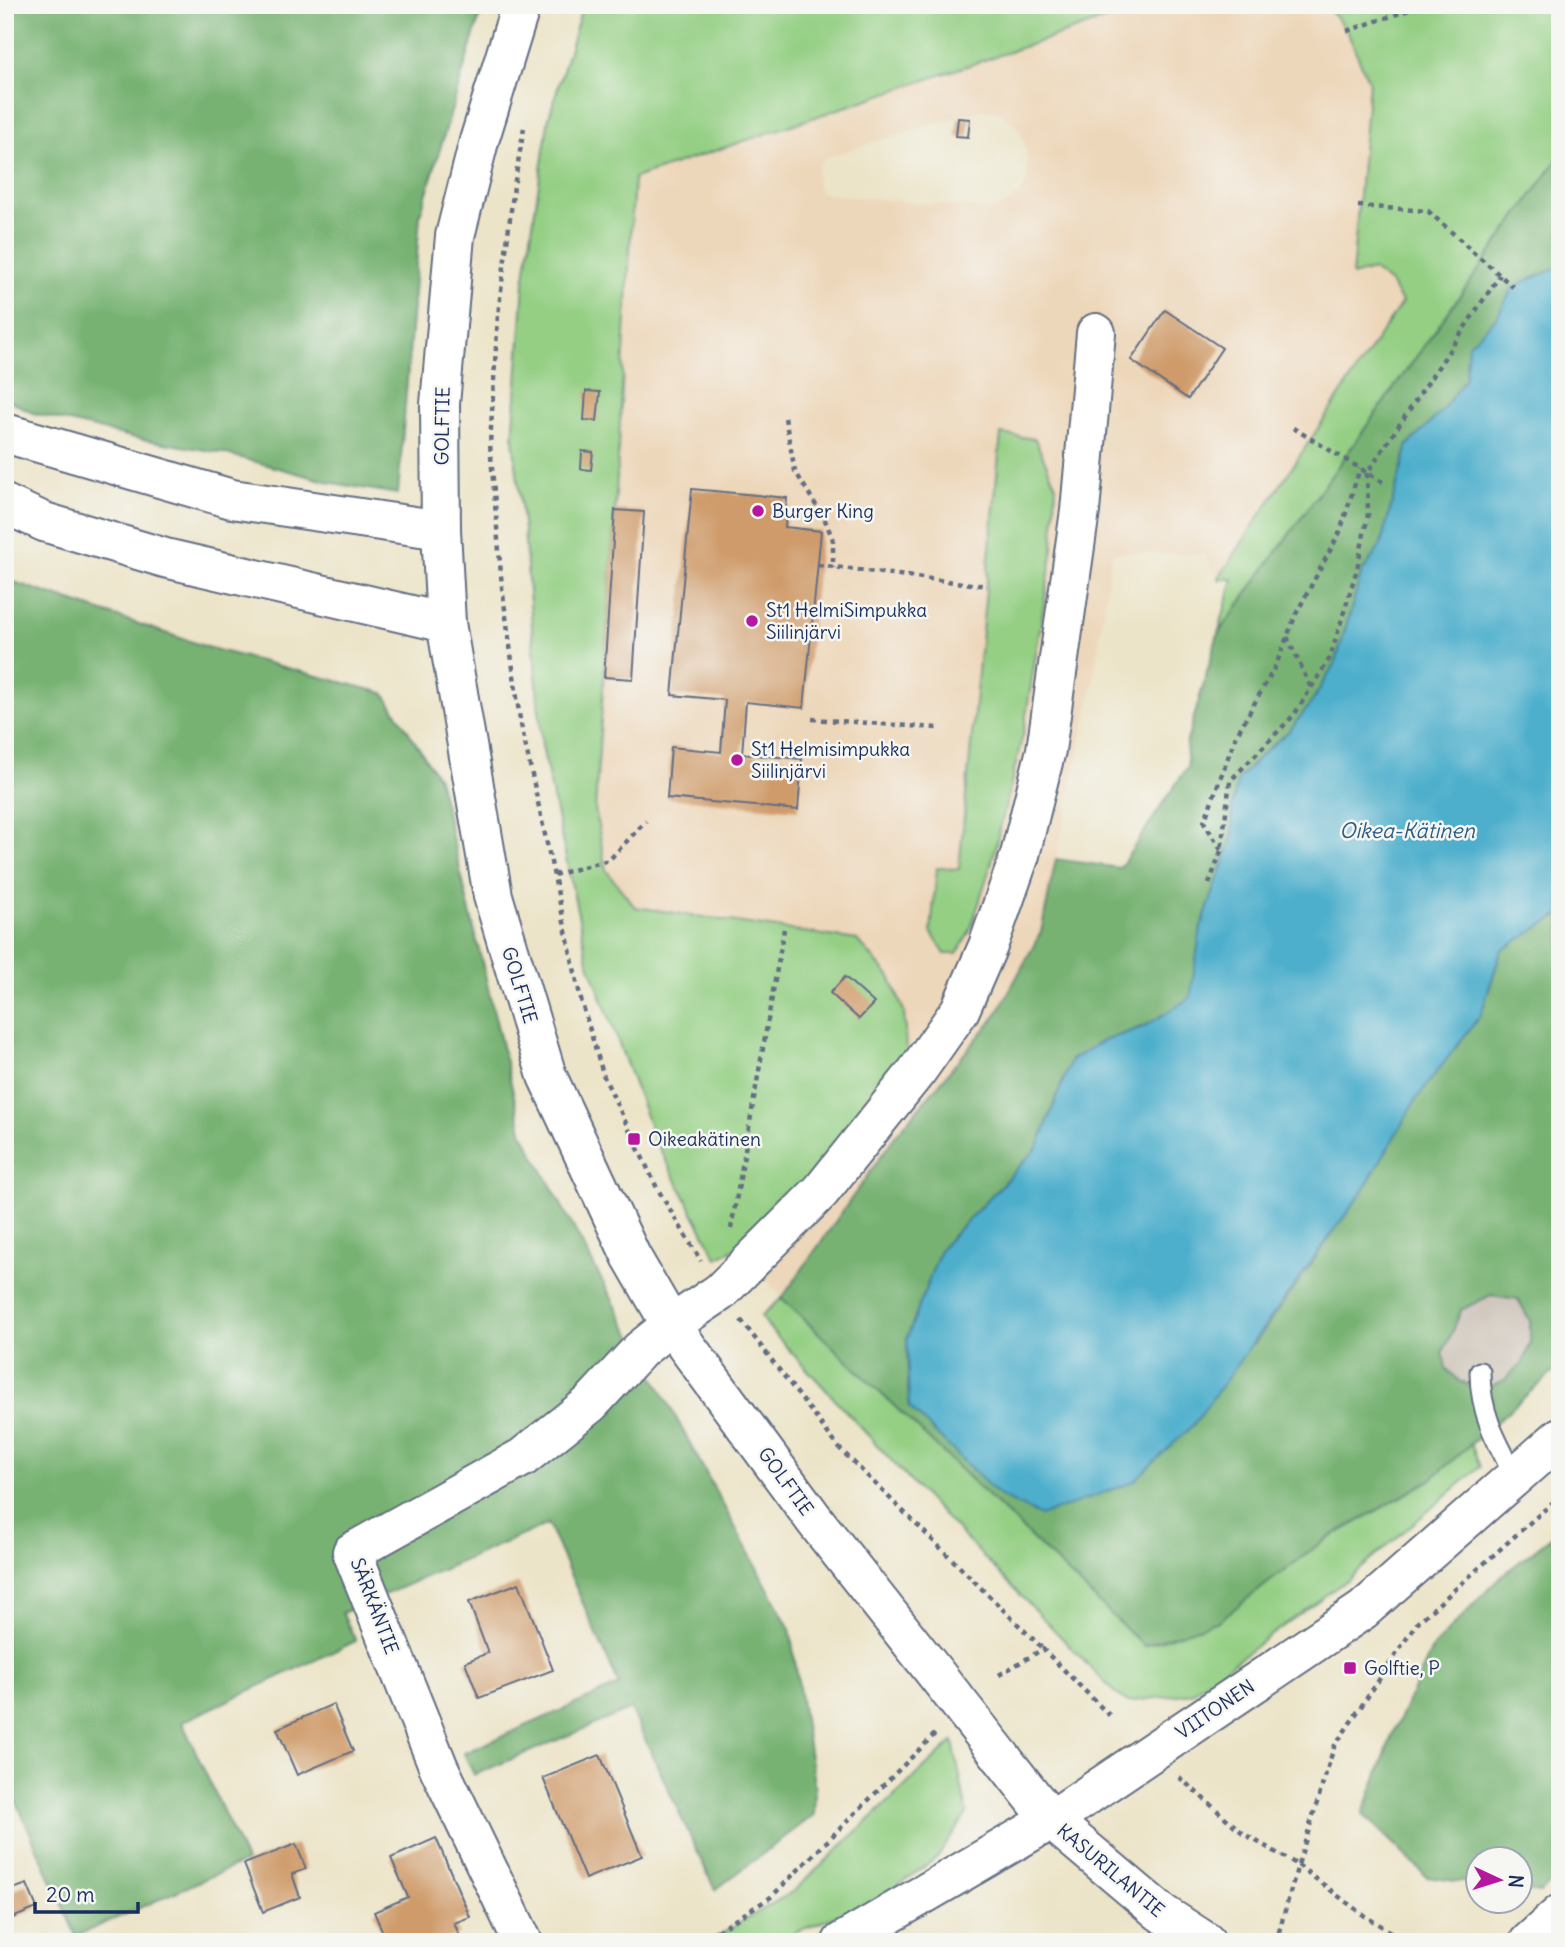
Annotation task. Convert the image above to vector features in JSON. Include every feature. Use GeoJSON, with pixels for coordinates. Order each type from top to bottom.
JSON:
{"type":"FeatureCollection","features":[{"type":"Feature","properties":{"kind":"main road","name":"GOLFTIE"},"geometry":{"type":"LineString","coordinates":[[521,5],[479,141],[455,236],[440,404],[441,530],[446,623],[493,896],[547,1076],[631,1256],[671,1325],[816,1522],[1051,1820]]}},
{"type":"Feature","properties":{"kind":"main road"},"geometry":{"type":"LineString","coordinates":[[671,1325],[720,1292],[821,1192],[917,1070],[960,1010],[988,946],[1020,855],[1046,750],[1080,511],[1096,333]]}},
{"type":"Feature","properties":{"kind":"main road"},"geometry":{"type":"LineString","coordinates":[[5,433],[232,499],[441,530]]}},
{"type":"Feature","properties":{"kind":"main road"},"geometry":{"type":"LineString","coordinates":[[5,504],[44,522],[165,558],[446,623]]}},
{"type":"Feature","properties":{"kind":"main road","name":"SÄRKÄNTIE"},"geometry":{"type":"LineString","coordinates":[[523,1942],[439,1768],[352,1552],[523,1457],[590,1404],[640,1350],[671,1325]]}},
{"type":"Feature","properties":{"kind":"main road","name":"VIITONEN"},"geometry":{"type":"LineString","coordinates":[[842,1942],[1051,1820],[1363,1610],[1560,1437]]}},
{"type":"Feature","properties":{"kind":"main road","name":"KASURILANTIE"},"geometry":{"type":"LineString","coordinates":[[1051,1820],[1160,1912],[1206,1942]]}},
{"type":"Feature","properties":{"kind":"main road"},"geometry":{"type":"LineString","coordinates":[[1517,1940],[1560,1914]]}},
{"type":"Feature","properties":{"kind":"lane"},"geometry":{"type":"LineString","coordinates":[[1480,1371],[1480,1390],[1489,1428],[1515,1476]]}},
{"type":"Feature","properties":{"kind":"path"},"geometry":{"type":"LineString","coordinates":[[1347,31],[1424,5]]}},
{"type":"Feature","properties":{"kind":"path"},"geometry":{"type":"LineString","coordinates":[[526,121],[514,186],[498,316],[490,444],[502,587],[520,720],[581,1000],[604,1077],[657,1188],[720,1292],[840,1449],[1112,1718]]}},
{"type":"Feature","properties":{"kind":"path"},"geometry":{"type":"LineString","coordinates":[[1358,206],[1428,211],[1513,287]]}},
{"type":"Feature","properties":{"kind":"path"},"geometry":{"type":"LineString","coordinates":[[1209,884],[1222,851],[1230,781],[1294,715],[1331,658],[1357,569],[1368,514],[1367,473],[1500,275]]}},
{"type":"Feature","properties":{"kind":"path"},"geometry":{"type":"LineString","coordinates":[[785,418],[795,471],[825,520],[833,540],[833,568]]}},
{"type":"Feature","properties":{"kind":"path"},"geometry":{"type":"LineString","coordinates":[[1293,428],[1386,484]]}},
{"type":"Feature","properties":{"kind":"path"},"geometry":{"type":"LineString","coordinates":[[1222,851],[1204,822],[1236,736],[1276,665],[1296,614],[1340,532],[1360,468]]}},
{"type":"Feature","properties":{"kind":"path"},"geometry":{"type":"LineString","coordinates":[[818,565],[986,586]]}},
{"type":"Feature","properties":{"kind":"path"},"geometry":{"type":"LineString","coordinates":[[1287,637],[1312,689]]}},
{"type":"Feature","properties":{"kind":"path"},"geometry":{"type":"LineString","coordinates":[[812,719],[937,728]]}},
{"type":"Feature","properties":{"kind":"path"},"geometry":{"type":"LineString","coordinates":[[554,875],[609,860],[646,821]]}},
{"type":"Feature","properties":{"kind":"path"},"geometry":{"type":"LineString","coordinates":[[729,1238],[783,929]]}},
{"type":"Feature","properties":{"kind":"path"},"geometry":{"type":"LineString","coordinates":[[1276,1942],[1334,1747],[1417,1623],[1560,1496]]}},
{"type":"Feature","properties":{"kind":"path"},"geometry":{"type":"LineString","coordinates":[[999,1675],[1043,1648]]}},
{"type":"Feature","properties":{"kind":"path"},"geometry":{"type":"LineString","coordinates":[[700,1942],[771,1897],[937,1731]]}},
{"type":"Feature","properties":{"kind":"path"},"geometry":{"type":"LineString","coordinates":[[1179,1777],[1244,1834],[1298,1865],[1363,1915],[1408,1942]]}},
{"type":"Feature","properties":{"kind":"path"},"geometry":{"type":"LineString","coordinates":[[1443,1942],[1493,1935],[1517,1940]]}},
{"type":"Feature","properties":{"kind":"shaded area","name":"St1 Helmisimpukka Siilinjärvi"},"geometry":{"type":"Polygon","coordinates":[[[1148,5],[1326,5],[1347,31],[1369,82],[1352,275],[1373,270],[1390,283],[1402,302],[1218,579],[1205,555],[1112,552],[1093,684],[1041,932],[996,1016],[895,1136],[782,1298],[737,1247],[761,1235],[904,1011],[890,977],[857,940],[635,907],[606,870],[595,809],[634,178],[1148,5]],[[979,110],[827,157],[816,173],[817,186],[827,194],[993,210],[1006,205],[1020,193],[1027,180],[1027,154],[1023,137],[1017,127],[996,111],[979,110]]]}},
{"type":"Feature","properties":{"kind":"shaded area"},"geometry":{"type":"Polygon","coordinates":[[[1491,1295],[1518,1299],[1530,1320],[1530,1344],[1522,1365],[1503,1381],[1480,1390],[1459,1381],[1446,1368],[1443,1352],[1461,1310],[1491,1295]]]}},
{"type":"Feature","properties":{"kind":"green space"},"geometry":{"type":"Polygon","coordinates":[[[5,5],[483,5],[420,216],[398,494],[333,483],[223,453],[135,438],[33,413],[5,398],[5,5]]]}},
{"type":"Feature","properties":{"kind":"green space"},"geometry":{"type":"Polygon","coordinates":[[[583,5],[1148,5],[634,178],[595,809],[606,870],[635,907],[857,940],[890,977],[904,1011],[906,1051],[888,1080],[761,1235],[717,1258],[655,1140],[588,961],[542,746],[524,531],[513,439],[524,283],[549,117],[583,5]]]}},
{"type":"Feature","properties":{"kind":"green space"},"geometry":{"type":"Polygon","coordinates":[[[1326,5],[1560,5],[1560,156],[1218,634],[1233,579],[1218,579],[1402,302],[1390,283],[1373,270],[1352,276],[1369,82],[1347,31],[1326,5]]]}},
{"type":"Feature","properties":{"kind":"green space"},"geometry":{"type":"Polygon","coordinates":[[[1560,156],[1560,266],[1513,287],[1497,317],[1469,345],[1465,378],[1442,411],[1408,445],[1380,547],[1362,572],[1335,664],[1311,703],[1289,731],[1262,754],[1238,780],[1232,808],[1233,836],[1201,928],[1191,999],[1145,1026],[1101,1042],[1071,1060],[1038,1147],[941,1248],[907,1338],[909,1407],[1255,1343],[1362,1192],[1417,1098],[1481,1014],[1501,951],[1560,914],[1560,1366],[1430,1480],[1326,1539],[1218,1621],[1144,1646],[782,1298],[895,1136],[996,1016],[1041,932],[1056,859],[1120,868],[1188,766],[1186,745],[1218,634],[1560,156]],[[1491,1295],[1461,1310],[1443,1352],[1446,1368],[1459,1381],[1480,1390],[1503,1381],[1522,1364],[1530,1344],[1530,1321],[1518,1299],[1491,1295]]]}},
{"type":"Feature","properties":{"kind":"green space"},"geometry":{"type":"Polygon","coordinates":[[[1001,434],[1035,439],[1056,486],[1053,548],[1023,734],[992,861],[970,931],[957,954],[945,954],[931,932],[937,868],[959,869],[1001,434]]]}},
{"type":"Feature","properties":{"kind":"green space"},"geometry":{"type":"Polygon","coordinates":[[[5,579],[210,648],[384,693],[438,778],[523,1134],[790,1629],[815,1790],[814,1815],[715,1890],[631,1709],[474,1775],[464,1753],[619,1685],[548,1524],[342,1613],[356,1641],[182,1722],[246,1861],[76,1936],[5,1776],[5,579]]]}},
{"type":"Feature","properties":{"kind":"green space"},"geometry":{"type":"Polygon","coordinates":[[[782,1298],[1144,1646],[1430,1480],[1471,1444],[1480,1467],[1348,1579],[1191,1693],[1128,1702],[1114,1692],[913,1484],[771,1330],[761,1316],[782,1298]]]}},
{"type":"Feature","properties":{"kind":"green space"},"geometry":{"type":"Polygon","coordinates":[[[1560,1530],[1560,1875],[1540,1893],[1534,1892],[1534,1846],[1464,1846],[1464,1882],[1427,1877],[1363,1814],[1393,1733],[1433,1647],[1501,1576],[1560,1530]]]}},
{"type":"Feature","properties":{"kind":"green space"},"geometry":{"type":"Polygon","coordinates":[[[953,1741],[967,1813],[937,1858],[873,1902],[770,1942],[708,1942],[795,1890],[953,1741]]]}},
{"type":"Feature","properties":{"kind":"water","name":"Oikea-Kätinen"},"geometry":{"type":"Polygon","coordinates":[[[1560,266],[1560,914],[1501,951],[1481,1014],[1417,1098],[1362,1192],[1193,1425],[1133,1482],[1040,1516],[997,1494],[909,1407],[907,1338],[941,1248],[1038,1147],[1071,1060],[1101,1042],[1145,1026],[1190,998],[1201,928],[1233,836],[1232,808],[1238,780],[1262,754],[1289,731],[1311,703],[1335,664],[1362,572],[1380,547],[1408,445],[1442,411],[1465,378],[1468,345],[1497,317],[1513,287],[1560,266]]]}},
{"type":"Feature","properties":{"kind":"building"},"geometry":{"type":"Polygon","coordinates":[[[958,118],[970,119],[968,137],[956,136],[958,118]]]}},
{"type":"Feature","properties":{"kind":"building"},"geometry":{"type":"Polygon","coordinates":[[[1165,310],[1222,348],[1188,399],[1131,360],[1165,310]]]}},
{"type":"Feature","properties":{"kind":"building"},"geometry":{"type":"Polygon","coordinates":[[[586,391],[600,392],[597,421],[584,420],[586,391]]]}},
{"type":"Feature","properties":{"kind":"building"},"geometry":{"type":"Polygon","coordinates":[[[582,451],[593,452],[591,470],[581,469],[582,451]]]}},
{"type":"Feature","properties":{"kind":"building"},"geometry":{"type":"Polygon","coordinates":[[[692,489],[787,498],[785,527],[821,531],[804,708],[746,702],[742,754],[802,759],[798,810],[667,798],[671,747],[721,752],[725,700],[672,695],[692,489]]]}},
{"type":"Feature","properties":{"kind":"building"},"geometry":{"type":"Polygon","coordinates":[[[615,510],[644,512],[633,679],[604,677],[615,510]]]}},
{"type":"Feature","properties":{"kind":"building"},"geometry":{"type":"Polygon","coordinates":[[[845,977],[874,1003],[859,1019],[830,993],[845,977]]]}},
{"type":"Feature","properties":{"kind":"building"},"geometry":{"type":"Polygon","coordinates":[[[519,1583],[553,1670],[479,1698],[465,1662],[488,1653],[469,1602],[519,1583]]]}},
{"type":"Feature","properties":{"kind":"building"},"geometry":{"type":"Polygon","coordinates":[[[333,1704],[353,1751],[297,1775],[277,1729],[333,1704]]]}},
{"type":"Feature","properties":{"kind":"building"},"geometry":{"type":"Polygon","coordinates":[[[600,1755],[642,1856],[585,1879],[543,1778],[600,1755]]]}},
{"type":"Feature","properties":{"kind":"building"},"geometry":{"type":"Polygon","coordinates":[[[436,1838],[470,1917],[454,1923],[459,1934],[440,1942],[387,1942],[374,1912],[408,1897],[391,1858],[436,1838]]]}},
{"type":"Feature","properties":{"kind":"building"},"geometry":{"type":"Polygon","coordinates":[[[296,1844],[306,1869],[292,1874],[300,1897],[263,1912],[244,1864],[296,1844]]]}},
{"type":"Feature","properties":{"kind":"building"},"geometry":{"type":"Polygon","coordinates":[[[5,1869],[13,1889],[27,1884],[37,1908],[5,1921],[5,1869]]]}},
{"type":"Feature","properties":{"kind":"place","name":"Burger King"},"geometry":{"type":"Point","coordinates":[758,511]}},
{"type":"Feature","properties":{"kind":"place","name":"St1 HelmiSimpukka Siilinjärvi"},"geometry":{"type":"Point","coordinates":[752,621]}},
{"type":"Feature","properties":{"kind":"place","name":"St1 Helmisimpukka Siilinjärvi"},"geometry":{"type":"Point","coordinates":[737,760]}},
{"type":"Feature","properties":{"kind":"place","name":"Oikeakätinen"},"geometry":{"type":"Point","coordinates":[634,1139]}},
{"type":"Feature","properties":{"kind":"place","name":"Golftie, P"},"geometry":{"type":"Point","coordinates":[1350,1668]}}]}
